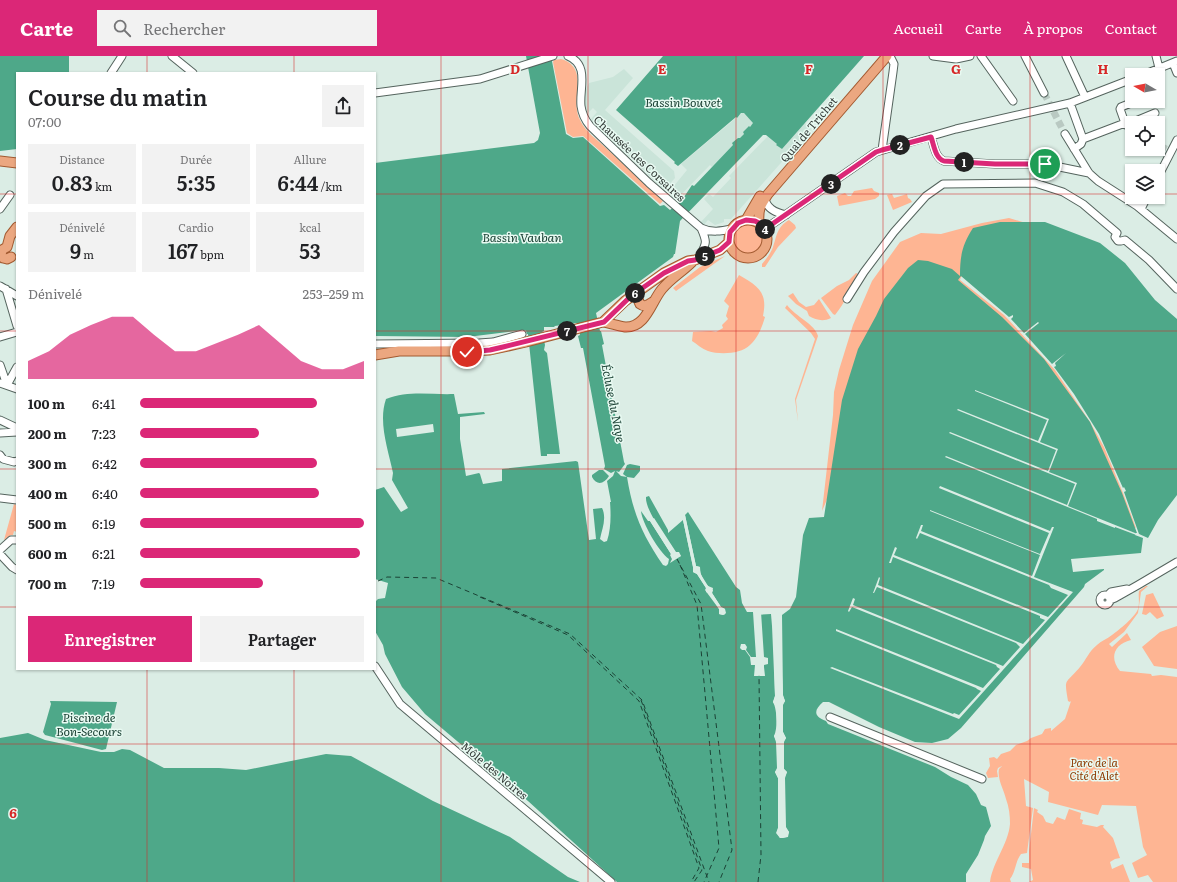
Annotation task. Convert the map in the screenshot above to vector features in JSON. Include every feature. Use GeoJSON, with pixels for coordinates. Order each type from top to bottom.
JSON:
{"type":"FeatureCollection","features":[{"type":"Feature","properties":{"kind":"main road","name":"Quai de Trichet"},"geometry":{"type":"LineString","coordinates":[[746,220],[764,190],[879,56]]}},
{"type":"Feature","properties":{"kind":"main road","name":"Quai de Trichet"},"geometry":{"type":"LineString","coordinates":[[762,226],[758,211],[765,198],[887,56]]}},
{"type":"Feature","properties":{"kind":"main road"},"geometry":{"type":"LineString","coordinates":[[0,161],[16,163]]}},
{"type":"Feature","properties":{"kind":"main road"},"geometry":{"type":"LineString","coordinates":[[720,250],[729,240],[732,229],[738,223],[746,220],[750,220],[762,226],[768,241],[764,252],[759,256],[748,259],[737,255],[733,251],[729,240]]}},
{"type":"Feature","properties":{"kind":"main road"},"geometry":{"type":"LineString","coordinates":[[14,259],[3,258],[1,255],[3,248],[16,228]]}},
{"type":"Feature","properties":{"kind":"main road"},"geometry":{"type":"LineString","coordinates":[[608,321],[625,301],[673,267],[720,250],[733,251]]}},
{"type":"Feature","properties":{"kind":"main road"},"geometry":{"type":"LineString","coordinates":[[376,355],[399,351],[479,351],[524,338],[608,321],[626,327],[640,322],[668,282],[697,259]]}},
{"type":"Feature","properties":{"kind":"main road"},"geometry":{"type":"LineString","coordinates":[[640,289],[637,300],[640,304],[647,306],[654,301]]}},
{"type":"Feature","properties":{"kind":"street"},"geometry":{"type":"LineString","coordinates":[[112,71],[117,56]]}},
{"type":"Feature","properties":{"kind":"street"},"geometry":{"type":"LineString","coordinates":[[112,71],[122,56]]}},
{"type":"Feature","properties":{"kind":"street"},"geometry":{"type":"LineString","coordinates":[[172,56],[192,72]]}},
{"type":"Feature","properties":{"kind":"street"},"geometry":{"type":"LineString","coordinates":[[376,94],[468,82],[493,76],[553,56]]}},
{"type":"Feature","properties":{"kind":"street","name":"Chaussée des Corsaires"},"geometry":{"type":"LineString","coordinates":[[568,56],[574,59],[581,69],[583,82],[581,105],[585,120],[649,183],[699,227],[704,230],[720,232],[732,229]]}},
{"type":"Feature","properties":{"kind":"street"},"geometry":{"type":"LineString","coordinates":[[882,150],[894,64],[890,56]]}},
{"type":"Feature","properties":{"kind":"street"},"geometry":{"type":"LineString","coordinates":[[933,56],[960,59],[970,56]]}},
{"type":"Feature","properties":{"kind":"street"},"geometry":{"type":"LineString","coordinates":[[981,56],[1013,101]]}},
{"type":"Feature","properties":{"kind":"street"},"geometry":{"type":"LineString","coordinates":[[1025,56],[1044,93]]}},
{"type":"Feature","properties":{"kind":"street"},"geometry":{"type":"LineString","coordinates":[[1066,56],[1085,97]]}},
{"type":"Feature","properties":{"kind":"street"},"geometry":{"type":"LineString","coordinates":[[1156,56],[1159,68],[1175,62],[1177,73]]}},
{"type":"Feature","properties":{"kind":"street"},"geometry":{"type":"LineString","coordinates":[[762,226],[786,215],[876,152],[956,129],[1070,103],[1125,82]]}},
{"type":"Feature","properties":{"kind":"street"},"geometry":{"type":"LineString","coordinates":[[1070,103],[1083,139]]}},
{"type":"Feature","properties":{"kind":"street"},"geometry":{"type":"LineString","coordinates":[[1074,149],[1081,144],[1083,139],[1125,123],[1120,109],[1125,105]]}},
{"type":"Feature","properties":{"kind":"street"},"geometry":{"type":"LineString","coordinates":[[1151,116],[1155,113]]}},
{"type":"Feature","properties":{"kind":"street"},"geometry":{"type":"LineString","coordinates":[[1065,134],[1089,173],[1098,181],[1141,209],[1177,239]]}},
{"type":"Feature","properties":{"kind":"street"},"geometry":{"type":"LineString","coordinates":[[931,137],[940,160],[944,161],[995,164],[1045,164],[1089,173]]}},
{"type":"Feature","properties":{"kind":"street"},"geometry":{"type":"LineString","coordinates":[[1163,164],[1169,151],[1177,140]]}},
{"type":"Feature","properties":{"kind":"street"},"geometry":{"type":"LineString","coordinates":[[847,299],[864,272],[894,232],[926,196],[943,184],[1035,183],[1063,192],[1090,209],[1117,233],[1115,237],[1118,241],[1121,242],[1125,240],[1149,260],[1177,289]]}},
{"type":"Feature","properties":{"kind":"street"},"geometry":{"type":"LineString","coordinates":[[0,209],[10,195]]}},
{"type":"Feature","properties":{"kind":"street"},"geometry":{"type":"LineString","coordinates":[[765,198],[772,210],[779,214],[786,215]]}},
{"type":"Feature","properties":{"kind":"street"},"geometry":{"type":"LineString","coordinates":[[1141,209],[1144,204]]}},
{"type":"Feature","properties":{"kind":"street"},"geometry":{"type":"LineString","coordinates":[[697,259],[706,245],[704,236],[699,227]]}},
{"type":"Feature","properties":{"kind":"street","name":"Chaussée des Corsaires"},"geometry":{"type":"LineString","coordinates":[[720,232],[729,240]]}},
{"type":"Feature","properties":{"kind":"street"},"geometry":{"type":"LineString","coordinates":[[3,287],[16,295]]}},
{"type":"Feature","properties":{"kind":"street"},"geometry":{"type":"LineString","coordinates":[[3,287],[16,323]]}},
{"type":"Feature","properties":{"kind":"street"},"geometry":{"type":"LineString","coordinates":[[0,337],[16,332]]}},
{"type":"Feature","properties":{"kind":"street"},"geometry":{"type":"LineString","coordinates":[[376,344],[479,343],[524,338]]}},
{"type":"Feature","properties":{"kind":"street"},"geometry":{"type":"LineString","coordinates":[[0,365],[3,384]]}},
{"type":"Feature","properties":{"kind":"street"},"geometry":{"type":"LineString","coordinates":[[3,384],[16,368]]}},
{"type":"Feature","properties":{"kind":"street"},"geometry":{"type":"LineString","coordinates":[[3,384],[16,389]]}},
{"type":"Feature","properties":{"kind":"street"},"geometry":{"type":"LineString","coordinates":[[0,420],[16,428]]}},
{"type":"Feature","properties":{"kind":"street"},"geometry":{"type":"LineString","coordinates":[[0,433],[16,432]]}},
{"type":"Feature","properties":{"kind":"street"},"geometry":{"type":"LineString","coordinates":[[0,454],[3,459],[16,461]]}},
{"type":"Feature","properties":{"kind":"street"},"geometry":{"type":"LineString","coordinates":[[1,498],[16,500]]}},
{"type":"Feature","properties":{"kind":"street"},"geometry":{"type":"LineString","coordinates":[[0,550],[15,540]]}},
{"type":"Feature","properties":{"kind":"street"},"geometry":{"type":"LineString","coordinates":[[0,554],[16,569]]}},
{"type":"Feature","properties":{"kind":"street"},"geometry":{"type":"LineString","coordinates":[[1109,598],[1115,598],[1177,562]]}},
{"type":"Feature","properties":{"kind":"street","name":"Môle des Noires"},"geometry":{"type":"LineString","coordinates":[[376,668],[400,704],[611,882]]}},
{"type":"Feature","properties":{"kind":"street"},"geometry":{"type":"LineString","coordinates":[[830,718],[982,779]]}},
{"type":"Feature","properties":{"kind":"shaded area"},"geometry":{"type":"Polygon","coordinates":[[[624,69],[633,78],[605,110],[674,171],[675,178],[664,190],[591,119],[597,112],[593,108],[586,115],[584,104],[586,89],[589,83],[613,77],[624,69]]]}},
{"type":"Feature","properties":{"kind":"shaded area"},"geometry":{"type":"Polygon","coordinates":[[[742,113],[744,113],[753,122],[753,124],[743,132],[744,134],[712,167],[710,165],[677,199],[669,192],[687,170],[681,164],[742,113]]]}},
{"type":"Feature","properties":{"kind":"shaded area"},"geometry":{"type":"Polygon","coordinates":[[[805,123],[811,129],[731,219],[724,219],[724,222],[715,225],[708,220],[703,226],[700,223],[713,209],[704,199],[709,194],[713,197],[731,178],[729,176],[768,136],[782,149],[805,123]]]}},
{"type":"Feature","properties":{"kind":"green space"},"geometry":{"type":"Polygon","coordinates":[[[561,59],[570,63],[575,70],[578,85],[577,112],[582,124],[592,136],[663,201],[660,204],[583,136],[573,137],[567,133],[553,62],[554,60],[561,59]]]}},
{"type":"Feature","properties":{"kind":"green space"},"geometry":{"type":"Polygon","coordinates":[[[872,188],[874,191],[879,193],[879,196],[875,199],[839,206],[837,196],[845,193],[848,196],[851,196],[854,191],[872,188]]]}},
{"type":"Feature","properties":{"kind":"green space"},"geometry":{"type":"Polygon","coordinates":[[[892,194],[894,198],[907,194],[908,198],[912,202],[893,210],[887,195],[892,194]]]}},
{"type":"Feature","properties":{"kind":"green space"},"geometry":{"type":"Polygon","coordinates":[[[1009,218],[1042,228],[961,277],[960,280],[1004,315],[1055,370],[1090,422],[1104,447],[1136,528],[1117,519],[832,488],[822,511],[833,415],[834,392],[853,325],[872,281],[900,242],[921,233],[941,234],[982,223],[1009,218]]]}},
{"type":"Feature","properties":{"kind":"green space"},"geometry":{"type":"Polygon","coordinates":[[[789,220],[795,225],[796,228],[778,247],[765,267],[762,267],[762,264],[772,249],[780,228],[789,220]]]}},
{"type":"Feature","properties":{"kind":"green space"},"geometry":{"type":"Polygon","coordinates":[[[745,222],[751,222],[761,229],[764,238],[763,244],[757,251],[751,254],[745,254],[735,247],[732,241],[732,235],[739,225],[745,222]]]}},
{"type":"Feature","properties":{"kind":"green space"},"geometry":{"type":"Polygon","coordinates":[[[725,256],[676,291],[673,288],[700,267],[725,256]]]}},
{"type":"Feature","properties":{"kind":"green space"},"geometry":{"type":"Polygon","coordinates":[[[856,273],[858,274],[845,300],[835,315],[833,314],[821,298],[837,286],[849,280],[856,273]]]}},
{"type":"Feature","properties":{"kind":"green space"},"geometry":{"type":"Polygon","coordinates":[[[739,275],[756,286],[763,295],[763,316],[765,317],[761,328],[753,342],[746,348],[736,352],[724,353],[706,350],[692,341],[693,332],[716,332],[723,328],[722,325],[728,319],[726,316],[729,306],[724,301],[739,275]]]}},
{"type":"Feature","properties":{"kind":"green space"},"geometry":{"type":"Polygon","coordinates":[[[793,293],[799,302],[806,307],[814,305],[819,299],[831,318],[820,320],[809,316],[807,311],[796,304],[788,296],[793,293]]]}},
{"type":"Feature","properties":{"kind":"green space"},"geometry":{"type":"Polygon","coordinates":[[[787,305],[813,328],[818,336],[796,400],[798,422],[795,399],[815,339],[811,333],[785,308],[787,305]]]}},
{"type":"Feature","properties":{"kind":"green space"},"geometry":{"type":"Polygon","coordinates":[[[14,504],[16,505],[16,532],[14,531],[13,535],[4,540],[14,504]]]}},
{"type":"Feature","properties":{"kind":"green space"},"geometry":{"type":"Polygon","coordinates":[[[1148,586],[1141,592],[1139,606],[1139,591],[1148,586]]]}},
{"type":"Feature","properties":{"kind":"green space"},"geometry":{"type":"Polygon","coordinates":[[[1153,593],[1164,616],[1157,619],[1150,612],[1146,615],[1142,614],[1146,595],[1153,593]]]}},
{"type":"Feature","properties":{"kind":"green space","name":"Parc de la Cité d'Alet"},"geometry":{"type":"Polygon","coordinates":[[[1139,607],[1138,613],[1124,632],[1109,644],[1112,647],[1127,633],[1131,640],[1125,642],[1117,648],[1115,652],[1115,661],[1120,671],[1151,674],[1152,676],[1161,675],[1177,677],[1177,882],[1153,882],[1148,875],[1138,878],[1132,863],[1147,855],[1143,847],[1136,806],[1102,805],[1098,815],[1048,802],[1049,792],[1024,779],[1026,806],[1033,808],[1027,853],[1021,854],[1019,857],[1010,879],[1011,882],[990,882],[994,867],[1009,832],[1010,814],[999,777],[999,769],[1002,766],[998,768],[998,777],[988,778],[986,773],[990,766],[989,758],[994,757],[997,759],[1001,754],[1010,751],[1016,745],[1042,734],[1045,729],[1051,728],[1051,731],[1065,719],[1071,701],[1068,701],[1066,688],[1066,684],[1069,679],[1080,667],[1094,647],[1119,630],[1134,616],[1139,607]]]}},
{"type":"Feature","properties":{"kind":"green space"},"geometry":{"type":"Polygon","coordinates":[[[1177,626],[1177,669],[1154,666],[1142,647],[1160,632],[1177,626]]]}},
{"type":"Feature","properties":{"kind":"green space"},"geometry":{"type":"Polygon","coordinates":[[[1034,808],[1038,810],[1037,812],[1043,816],[1046,822],[1053,824],[1057,817],[1065,820],[1069,809],[1081,813],[1080,819],[1083,820],[1082,824],[1097,827],[1104,825],[1103,827],[1113,838],[1120,858],[1110,862],[1112,869],[1123,864],[1130,882],[1029,882],[1033,880],[1031,869],[1022,867],[1022,863],[1029,863],[1034,808]]]}},
{"type":"Feature","properties":{"kind":"water"},"geometry":{"type":"Polygon","coordinates":[[[0,56],[69,56],[69,72],[16,72],[16,149],[0,151],[0,56]]]}},
{"type":"Feature","properties":{"kind":"water"},"geometry":{"type":"Polygon","coordinates":[[[526,56],[551,56],[566,134],[573,138],[583,137],[660,206],[664,205],[670,210],[684,197],[692,185],[694,186],[733,145],[732,143],[740,138],[744,134],[743,132],[753,123],[744,113],[741,113],[737,118],[736,117],[678,166],[616,110],[663,56],[864,56],[782,149],[766,135],[763,135],[680,221],[675,254],[673,257],[596,313],[604,344],[602,345],[625,464],[619,472],[616,471],[621,476],[627,477],[632,502],[644,534],[663,565],[666,566],[669,559],[652,537],[644,523],[641,511],[648,521],[650,521],[671,554],[672,559],[681,556],[676,553],[649,510],[646,497],[649,496],[668,530],[668,533],[683,520],[693,572],[697,574],[706,588],[705,590],[719,609],[719,614],[723,615],[725,609],[721,607],[712,593],[713,590],[704,580],[700,567],[696,566],[685,515],[688,512],[736,587],[740,590],[742,603],[747,612],[753,612],[755,615],[771,614],[775,696],[773,702],[776,719],[774,736],[776,742],[777,768],[775,772],[778,778],[778,828],[776,833],[780,838],[788,837],[789,832],[786,827],[785,778],[787,772],[784,769],[784,742],[786,738],[783,732],[783,705],[785,701],[783,695],[782,615],[790,609],[796,597],[803,535],[809,518],[824,517],[842,400],[858,349],[884,299],[908,268],[918,260],[928,261],[952,269],[960,276],[962,251],[973,228],[1000,222],[1045,222],[1100,243],[1125,263],[1155,300],[1177,319],[1177,495],[1158,520],[1148,538],[1139,534],[1124,492],[1126,491],[1124,487],[1123,488],[1099,434],[1074,394],[1054,367],[1056,366],[1055,363],[1066,353],[1052,364],[1025,334],[1039,323],[1038,322],[1024,333],[1011,319],[1013,315],[1009,317],[961,276],[958,280],[1002,317],[1044,359],[1090,422],[1122,493],[1137,533],[1135,535],[1143,538],[1141,553],[1071,559],[1073,572],[1104,570],[1085,584],[961,728],[948,739],[932,743],[915,742],[879,727],[829,702],[823,702],[818,708],[816,713],[817,715],[828,724],[935,767],[968,785],[976,794],[981,805],[986,807],[991,826],[985,836],[978,855],[966,874],[966,882],[617,882],[528,801],[425,714],[402,687],[376,633],[376,601],[378,599],[385,598],[388,583],[376,579],[376,490],[384,487],[401,512],[408,508],[392,480],[393,473],[383,426],[386,399],[395,396],[412,394],[454,394],[458,414],[484,412],[485,414],[460,417],[460,439],[466,476],[479,473],[483,484],[502,481],[502,469],[578,462],[589,540],[596,539],[593,509],[602,508],[604,524],[600,539],[604,542],[607,541],[611,517],[611,502],[607,481],[613,476],[615,471],[611,473],[604,469],[605,466],[583,348],[581,348],[578,336],[580,335],[578,324],[544,327],[544,331],[542,332],[545,345],[544,350],[547,353],[560,454],[547,454],[547,456],[541,456],[528,334],[526,331],[467,337],[376,336],[376,163],[534,143],[538,140],[540,133],[526,56]]]}},
{"type":"Feature","properties":{"kind":"water"},"geometry":{"type":"Polygon","coordinates":[[[630,464],[640,466],[640,471],[634,478],[627,477],[623,474],[627,465],[630,464]]]}},
{"type":"Feature","properties":{"kind":"water"},"geometry":{"type":"Polygon","coordinates":[[[599,470],[603,470],[609,476],[605,481],[598,483],[594,480],[592,475],[599,470]]]}},
{"type":"Feature","properties":{"kind":"water","name":"Piscine de Bon-Secours"},"geometry":{"type":"Polygon","coordinates":[[[50,701],[117,702],[106,749],[102,750],[45,735],[43,732],[51,704],[50,701]]]}},
{"type":"Feature","properties":{"kind":"water"},"geometry":{"type":"Polygon","coordinates":[[[28,733],[45,740],[101,752],[114,752],[122,749],[130,750],[164,768],[219,768],[246,770],[326,754],[351,756],[433,801],[510,837],[568,877],[580,882],[0,882],[0,738],[28,733]]]}},
{"type":"Feature","properties":{"kind":"pier"},"geometry":{"type":"Polygon","coordinates":[[[975,390],[1049,419],[1040,442],[1058,449],[1049,472],[1077,483],[1068,506],[1140,535],[1139,536],[1097,521],[1097,519],[945,457],[946,456],[1067,505],[1075,484],[949,433],[950,432],[1048,471],[1056,450],[957,410],[958,409],[1038,441],[1047,420],[975,390]]]}},
{"type":"Feature","properties":{"kind":"pier"},"geometry":{"type":"Polygon","coordinates":[[[433,424],[434,432],[397,437],[396,429],[433,424]]]}},
{"type":"Feature","properties":{"kind":"pier"},"geometry":{"type":"Polygon","coordinates":[[[940,486],[1050,531],[1052,527],[1054,527],[1034,577],[1073,592],[959,719],[830,668],[832,667],[959,715],[981,691],[836,631],[836,629],[983,688],[1000,669],[996,665],[852,607],[849,612],[848,611],[853,598],[855,599],[853,605],[1003,666],[1020,647],[1016,643],[877,587],[873,593],[879,577],[878,585],[1023,644],[1045,620],[1040,618],[1040,616],[893,557],[891,563],[889,563],[895,547],[897,548],[894,555],[1048,617],[1068,595],[1051,588],[1049,585],[920,533],[917,539],[916,538],[921,525],[923,525],[921,531],[1032,576],[1040,555],[930,510],[1040,554],[1049,533],[939,488],[940,486]]]}},
{"type":"Feature","properties":{"kind":"pier"},"geometry":{"type":"Polygon","coordinates":[[[685,515],[696,566],[700,567],[700,573],[708,586],[713,588],[712,593],[721,607],[725,609],[726,613],[724,615],[719,614],[719,609],[710,594],[706,592],[706,588],[697,574],[693,572],[683,520],[685,515]]]}},
{"type":"Feature","properties":{"kind":"pier"},"geometry":{"type":"Polygon","coordinates":[[[654,518],[676,552],[679,552],[681,556],[670,563],[672,559],[671,554],[650,521],[651,520],[673,553],[674,558],[678,556],[674,554],[652,519],[654,518]]]}},
{"type":"Feature","properties":{"kind":"pier"},"geometry":{"type":"Polygon","coordinates":[[[753,612],[757,614],[761,612],[764,657],[768,658],[768,664],[764,665],[765,676],[754,676],[755,665],[751,665],[750,657],[745,650],[740,648],[741,644],[745,644],[747,647],[746,650],[751,657],[756,657],[753,612]]]}},
{"type":"Feature","properties":{"kind":"pier"},"geometry":{"type":"Polygon","coordinates":[[[773,614],[777,696],[775,701],[777,706],[778,732],[776,737],[778,742],[779,768],[777,773],[780,778],[780,828],[778,832],[781,836],[786,835],[787,832],[784,827],[783,778],[785,772],[782,769],[782,742],[784,737],[781,732],[781,705],[783,701],[781,695],[779,615],[783,696],[785,701],[782,705],[783,732],[786,738],[783,742],[784,769],[787,772],[784,778],[785,827],[789,832],[787,837],[783,838],[780,838],[777,833],[778,778],[775,772],[778,768],[777,742],[774,736],[777,732],[776,706],[773,702],[775,696],[773,614]]]}},
{"type":"Feature","properties":{"kind":"ferry route"},"geometry":{"type":"LineString","coordinates":[[677,559],[701,604],[732,850],[719,882]]}},
{"type":"Feature","properties":{"kind":"ferry route"},"geometry":{"type":"LineString","coordinates":[[680,565],[697,605],[719,848],[704,882]]}},
{"type":"Feature","properties":{"kind":"ferry route"},"geometry":{"type":"LineString","coordinates":[[378,581],[387,577],[436,578],[570,634],[642,700],[709,882]]}},
{"type":"Feature","properties":{"kind":"ferry route"},"geometry":{"type":"LineString","coordinates":[[480,597],[568,635],[639,701],[699,868],[691,882]]}},
{"type":"Feature","properties":{"kind":"ferry route"},"geometry":{"type":"LineString","coordinates":[[758,882],[761,855],[759,675]]}},
{"type":"Feature","properties":{"kind":"ferry route"},"geometry":{"type":"LineString","coordinates":[[641,700],[702,870],[694,882]]}},
{"type":"Feature","properties":{"kind":"tunnel"},"geometry":{"type":"LineString","coordinates":[[1044,93],[1065,134]]}},
{"type":"Feature","properties":{"kind":"route"},"geometry":{"type":"LineString","coordinates":[[467,352],[490,350],[604,322],[631,296],[673,267],[720,250],[729,242],[730,232],[738,223],[746,220],[755,221],[765,229],[876,152],[882,150],[931,137],[938,157],[940,160],[944,161],[995,164],[1045,164]]}},
{"type":"Feature","properties":{"kind":"water label","name":"Bassin Bouvet"},"geometry":{"type":"Point","coordinates":[683,102]}},
{"type":"Feature","properties":{"kind":"water label","name":"Bassin Vauban"},"geometry":{"type":"Point","coordinates":[522,237]}},
{"type":"Feature","properties":{"kind":"water label","name":"Écluse du Naye"},"geometry":{"type":"Point","coordinates":[614,403]}}]}
